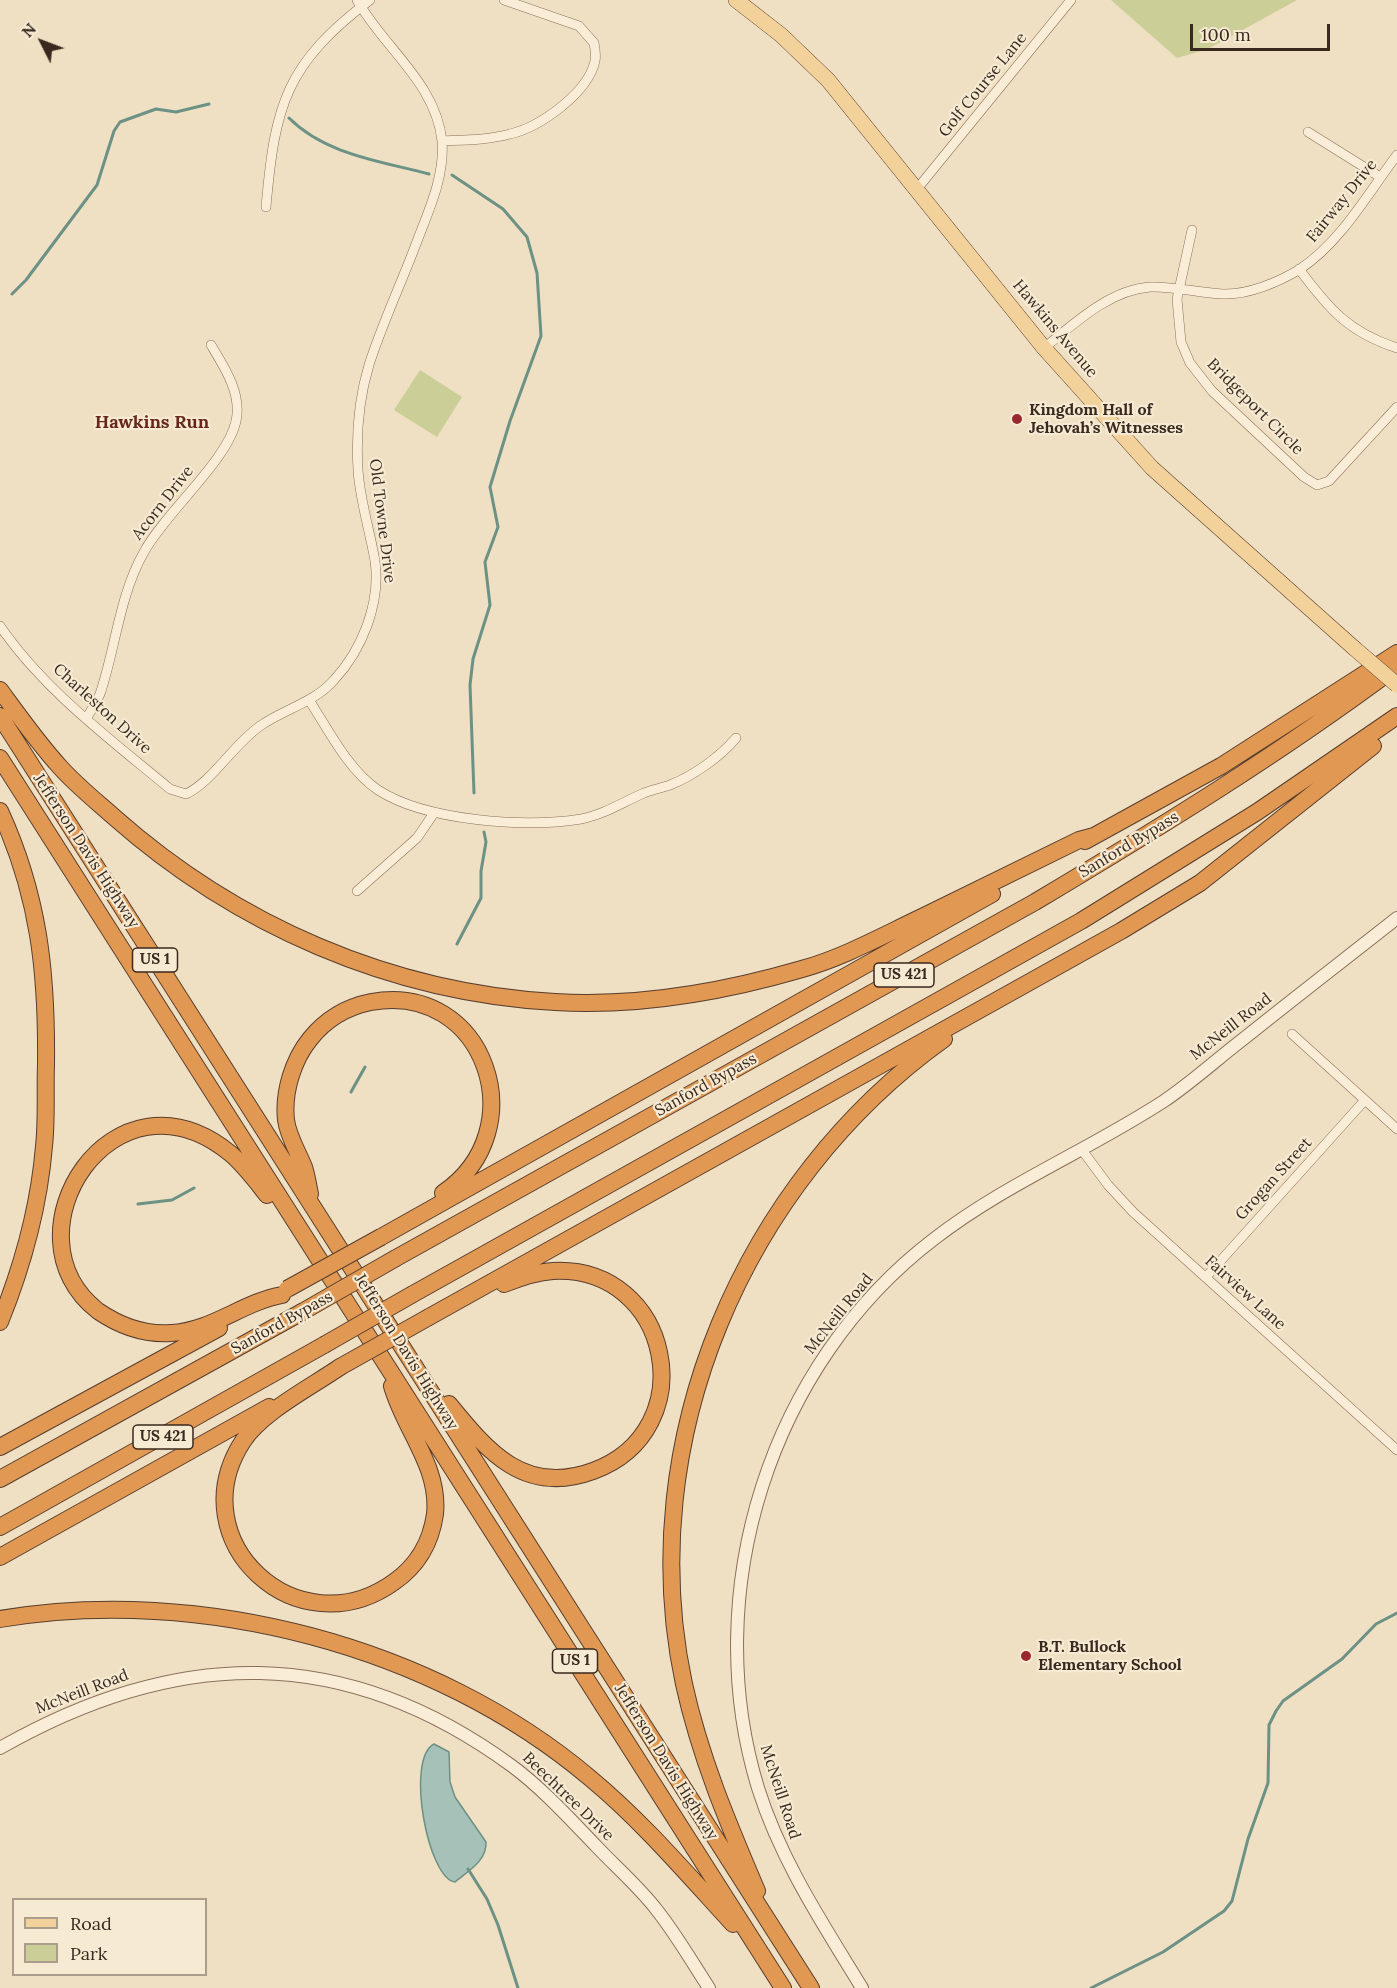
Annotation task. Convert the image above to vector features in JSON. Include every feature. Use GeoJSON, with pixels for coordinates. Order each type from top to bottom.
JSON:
{"type":"FeatureCollection","features":[{"type":"Feature","properties":{"kind":"highway"},"geometry":{"type":"LineString","coordinates":[[0,1447],[284,1292],[1221,766],[1397,653]]}},
{"type":"Feature","properties":{"kind":"highway","name":"Sanford Bypass"},"geometry":{"type":"LineString","coordinates":[[0,1479],[1076,877],[1213,794],[1397,666]]}},
{"type":"Feature","properties":{"kind":"highway"},"geometry":{"type":"LineString","coordinates":[[0,690],[61,769],[157,855],[243,911],[330,953],[423,983],[509,997],[556,1002],[617,1001],[697,994],[805,968],[880,937],[1079,840],[1094,836]]}},
{"type":"Feature","properties":{"kind":"highway","name":"Jefferson Davis Highway"},"geometry":{"type":"LineString","coordinates":[[0,716],[313,1203],[421,1377],[811,1988]]}},
{"type":"Feature","properties":{"kind":"highway","name":"US 421"},"geometry":{"type":"LineString","coordinates":[[0,1527],[1081,921],[1257,813],[1397,716]]}},
{"type":"Feature","properties":{"kind":"highway"},"geometry":{"type":"LineString","coordinates":[[0,1557],[1024,983],[1051,971],[1200,883],[1397,727]]}},
{"type":"Feature","properties":{"kind":"highway","name":"Jefferson Davis Highway"},"geometry":{"type":"LineString","coordinates":[[0,758],[783,1988]]}},
{"type":"Feature","properties":{"kind":"highway"},"geometry":{"type":"LineString","coordinates":[[0,811],[15,843],[40,935],[46,1009],[45,1144],[37,1205],[18,1278],[0,1322]]}},
{"type":"Feature","properties":{"kind":"highway"},"geometry":{"type":"LineString","coordinates":[[778,1939],[721,1810],[708,1774],[686,1694],[678,1647],[672,1574],[674,1527],[681,1458],[695,1395],[714,1336],[737,1281],[792,1190],[828,1145],[868,1102],[910,1065],[964,1025],[1037,983],[1051,971]]}},
{"type":"Feature","properties":{"kind":"highway"},"geometry":{"type":"LineString","coordinates":[[313,1203],[304,1168],[286,1121],[292,1069],[305,1046],[318,1028],[339,1013],[358,1004],[398,1000],[435,1010],[464,1031],[482,1058],[491,1088],[491,1126],[474,1165],[451,1188],[381,1237]]}},
{"type":"Feature","properties":{"kind":"highway"},"geometry":{"type":"LineString","coordinates":[[284,1292],[264,1298],[227,1317],[200,1327],[172,1333],[131,1329],[111,1320],[90,1305],[66,1271],[58,1238],[60,1206],[72,1178],[92,1155],[121,1132],[157,1125],[184,1129],[209,1140],[230,1153],[267,1195],[289,1213]]}},
{"type":"Feature","properties":{"kind":"highway"},"geometry":{"type":"LineString","coordinates":[[421,1377],[440,1394],[484,1447],[507,1464],[525,1473],[550,1479],[579,1476],[610,1465],[642,1436],[653,1420],[661,1394],[662,1365],[648,1319],[632,1299],[609,1284],[592,1277],[553,1271],[522,1277],[454,1308],[433,1315]]}},
{"type":"Feature","properties":{"kind":"highway"},"geometry":{"type":"LineString","coordinates":[[340,1367],[266,1417],[243,1441],[228,1473],[225,1501],[227,1524],[238,1551],[251,1570],[270,1586],[291,1598],[327,1604],[368,1598],[396,1581],[420,1558],[431,1532],[435,1495],[431,1478],[421,1449],[397,1403],[388,1367]]}},
{"type":"Feature","properties":{"kind":"highway"},"geometry":{"type":"LineString","coordinates":[[0,1619],[55,1611],[102,1609],[195,1614],[295,1631],[412,1671],[485,1707],[538,1739],[590,1778],[666,1850],[762,1955]]}},
{"type":"Feature","properties":{"kind":"main road","name":"Hawkins Avenue"},"geometry":{"type":"LineString","coordinates":[[736,0],[781,35],[828,80],[1044,348],[1152,468],[1397,685]]}},
{"type":"Feature","properties":{"kind":"street"},"geometry":{"type":"LineString","coordinates":[[266,207],[274,139],[282,104],[294,78],[328,35],[359,3],[370,0]]}},
{"type":"Feature","properties":{"kind":"street"},"geometry":{"type":"LineString","coordinates":[[442,141],[483,139],[512,134],[545,120],[572,98],[595,61],[594,43],[579,26],[504,0]]}},
{"type":"Feature","properties":{"kind":"street","name":"Golf Course Lane"},"geometry":{"type":"LineString","coordinates":[[917,189],[1071,0]]}},
{"type":"Feature","properties":{"kind":"street","name":"Old Towne Drive"},"geometry":{"type":"LineString","coordinates":[[197,789],[247,735],[266,722],[309,700],[334,681],[356,652],[376,595],[375,564],[358,472],[361,405],[369,365],[432,202],[440,167],[442,141],[429,99],[359,3]]}},
{"type":"Feature","properties":{"kind":"street"},"geometry":{"type":"LineString","coordinates":[[1308,132],[1380,177]]}},
{"type":"Feature","properties":{"kind":"street","name":"Fairway Drive"},"geometry":{"type":"LineString","coordinates":[[1044,348],[1090,311],[1128,293],[1149,287],[1225,294],[1247,291],[1275,282],[1299,269],[1334,238],[1397,155]]}},
{"type":"Feature","properties":{"kind":"street","name":"Bridgeport Circle"},"geometry":{"type":"LineString","coordinates":[[1192,230],[1179,290],[1178,325],[1181,342],[1194,369],[1212,391],[1312,483],[1323,485],[1329,481],[1397,407]]}},
{"type":"Feature","properties":{"kind":"street"},"geometry":{"type":"LineString","coordinates":[[1299,269],[1339,318],[1356,331],[1397,348]]}},
{"type":"Feature","properties":{"kind":"street","name":"Acorn Drive"},"geometry":{"type":"LineString","coordinates":[[86,719],[101,693],[120,615],[136,565],[159,528],[210,466],[236,422],[237,405],[233,384],[211,345]]}},
{"type":"Feature","properties":{"kind":"street","name":"Charleston Drive"},"geometry":{"type":"LineString","coordinates":[[0,626],[38,671],[86,719],[170,789],[186,794],[197,789]]}},
{"type":"Feature","properties":{"kind":"street"},"geometry":{"type":"LineString","coordinates":[[309,700],[362,777],[396,800],[434,813],[529,822],[582,819],[672,784],[724,752],[736,738]]}},
{"type":"Feature","properties":{"kind":"street"},"geometry":{"type":"LineString","coordinates":[[357,891],[417,838],[434,813]]}},
{"type":"Feature","properties":{"kind":"street","name":"McNeill Road"},"geometry":{"type":"LineString","coordinates":[[862,1988],[798,1884],[775,1835],[743,1729],[736,1666],[737,1608],[746,1548],[774,1451],[811,1377],[846,1328],[899,1269],[933,1239],[987,1202],[1082,1150],[1166,1100],[1397,918]]}},
{"type":"Feature","properties":{"kind":"street"},"geometry":{"type":"LineString","coordinates":[[1292,1034],[1397,1130]]}},
{"type":"Feature","properties":{"kind":"street","name":"Grogan Street"},"geometry":{"type":"LineString","coordinates":[[1206,1277],[1365,1100]]}},
{"type":"Feature","properties":{"kind":"street","name":"Fairview Lane"},"geometry":{"type":"LineString","coordinates":[[1082,1150],[1108,1185],[1133,1212],[1397,1450]]}},
{"type":"Feature","properties":{"kind":"street","name":"Beechtree Drive"},"geometry":{"type":"LineString","coordinates":[[179,1678],[243,1672],[307,1677],[382,1694],[466,1734],[514,1767],[559,1807],[656,1909],[709,1988]]}},
{"type":"Feature","properties":{"kind":"street","name":"McNeill Road"},"geometry":{"type":"LineString","coordinates":[[0,1748],[37,1727],[110,1695],[179,1678]]}},
{"type":"Feature","properties":{"kind":"green space"},"geometry":{"type":"Polygon","coordinates":[[[1111,0],[1297,0],[1208,49],[1177,58],[1111,0]]]}},
{"type":"Feature","properties":{"kind":"green space"},"geometry":{"type":"Polygon","coordinates":[[[420,370],[462,397],[437,437],[394,410],[420,370]]]}},
{"type":"Feature","properties":{"kind":"water"},"geometry":{"type":"Polygon","coordinates":[[[434,1744],[449,1752],[450,1782],[455,1797],[486,1842],[480,1860],[455,1882],[445,1876],[436,1861],[424,1818],[421,1771],[425,1754],[434,1744]]]}},
{"type":"Feature","properties":{"kind":"waterway"},"geometry":{"type":"LineString","coordinates":[[12,294],[26,280],[97,185],[114,131],[120,122],[156,109],[176,112],[209,104]]}},
{"type":"Feature","properties":{"kind":"waterway"},"geometry":{"type":"LineString","coordinates":[[289,118],[320,141],[337,149],[429,174]]}},
{"type":"Feature","properties":{"kind":"waterway"},"geometry":{"type":"LineString","coordinates":[[452,175],[503,209],[527,237],[537,273],[541,336],[510,421],[490,487],[498,527],[485,562],[490,605],[473,659],[470,685],[474,793]]}},
{"type":"Feature","properties":{"kind":"waterway"},"geometry":{"type":"LineString","coordinates":[[457,944],[481,898],[481,871],[486,842],[484,832]]}},
{"type":"Feature","properties":{"kind":"waterway"},"geometry":{"type":"LineString","coordinates":[[351,1092],[365,1067]]}},
{"type":"Feature","properties":{"kind":"waterway"},"geometry":{"type":"LineString","coordinates":[[138,1204],[172,1200],[194,1188]]}},
{"type":"Feature","properties":{"kind":"waterway"},"geometry":{"type":"LineString","coordinates":[[1091,1988],[1163,1952],[1224,1911],[1232,1901],[1248,1839],[1268,1783],[1269,1725],[1276,1711],[1283,1701],[1342,1659],[1376,1624],[1397,1613]]}},
{"type":"Feature","properties":{"kind":"waterway"},"geometry":{"type":"LineString","coordinates":[[468,1869],[487,1899],[498,1925],[518,1988]]}},
{"type":"Feature","properties":{"kind":"place","name":"Kingdom Hall of Jehovah’s Witnesses"},"geometry":{"type":"Point","coordinates":[1017,419]}},
{"type":"Feature","properties":{"kind":"place","name":"B.T. Bullock Elementary School"},"geometry":{"type":"Point","coordinates":[1026,1656]}},
{"type":"Feature","properties":{"kind":"district","name":"Hawkins Run"},"geometry":{"type":"Point","coordinates":[152,423]}}]}
